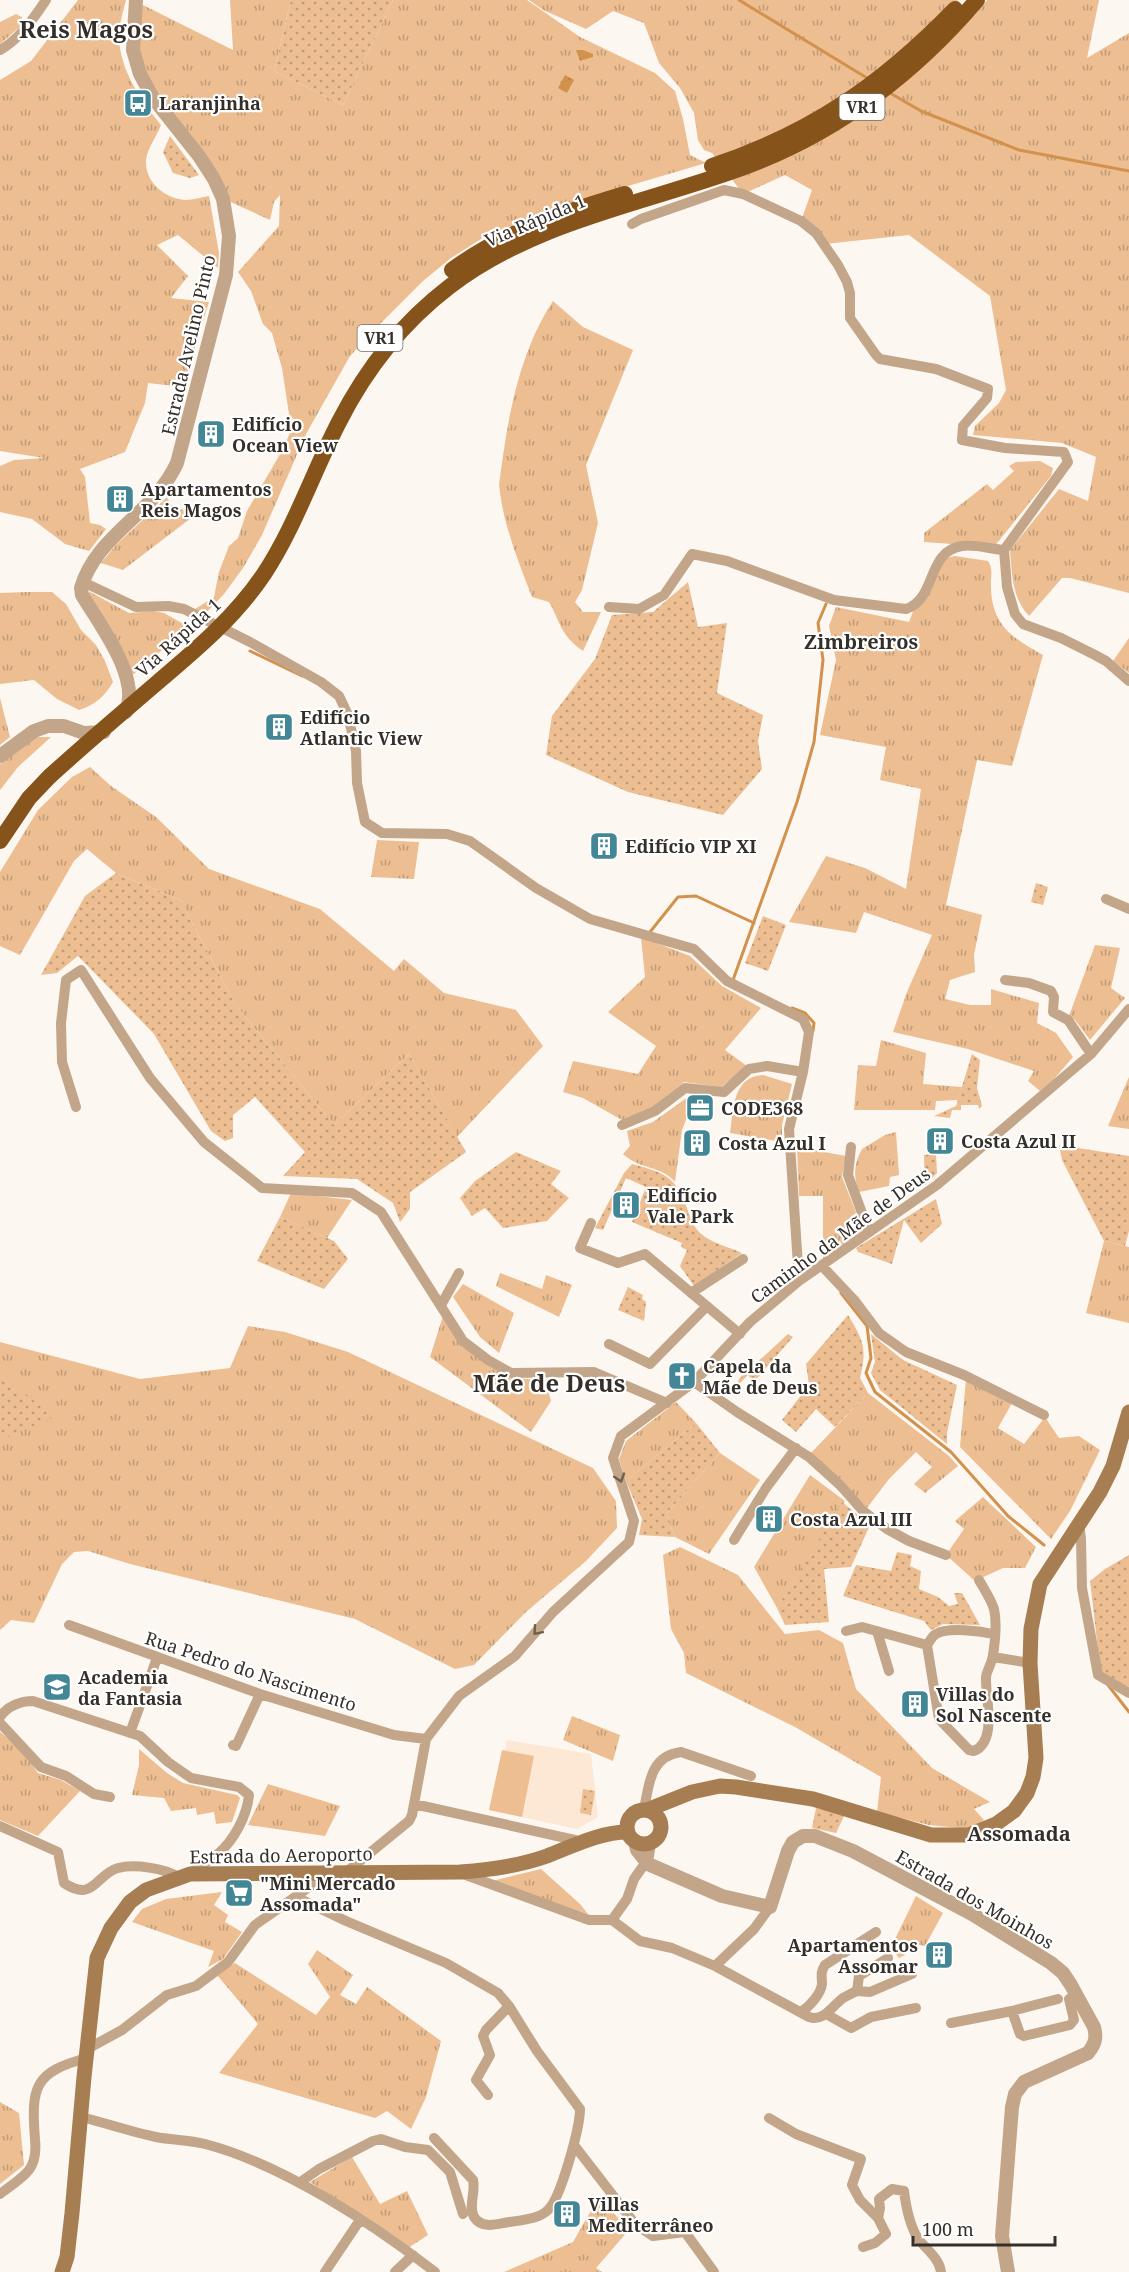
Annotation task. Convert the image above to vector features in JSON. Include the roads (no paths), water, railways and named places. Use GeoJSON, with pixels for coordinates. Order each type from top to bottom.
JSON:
{"type":"FeatureCollection","features":[{"type":"Feature","properties":{"kind":"highway","name":"Via Rápida 1"},"geometry":{"type":"LineString","coordinates":[[718,170],[799,130],[853,99],[902,60],[962,0]]}},
{"type":"Feature","properties":{"kind":"highway","name":"Via Rápida 1"},"geometry":{"type":"LineString","coordinates":[[0,819],[20,793],[175,660],[225,623],[263,575],[287,534],[338,423],[358,388],[390,342],[430,302],[471,271],[529,240],[718,170],[804,141],[858,109],[909,71],[977,0]]}},
{"type":"Feature","properties":{"kind":"highway","name":"Via Rápida 1"},"geometry":{"type":"LineString","coordinates":[[0,841],[46,772]]}},
{"type":"Feature","properties":{"kind":"main road"},"geometry":{"type":"LineString","coordinates":[[646,1810],[692,1792],[751,1783],[813,1799],[931,1835],[969,1835],[996,1824],[1014,1811],[1027,1793],[1033,1777],[1036,1758],[1030,1662],[1031,1629],[1040,1584],[1100,1492],[1113,1466],[1129,1412]]}},
{"type":"Feature","properties":{"kind":"main road"},"geometry":{"type":"LineString","coordinates":[[660,1821],[677,1807],[751,1783]]}},
{"type":"Feature","properties":{"kind":"main road"},"geometry":{"type":"LineString","coordinates":[[637,1841],[658,1835],[660,1821],[655,1814],[646,1810]]}},
{"type":"Feature","properties":{"kind":"main road","name":"Estrada do Aeroporto"},"geometry":{"type":"LineString","coordinates":[[62,2272],[67,2257],[97,1959],[111,1928],[130,1902],[146,1890],[184,1875],[460,1872],[513,1866],[546,1856],[570,1844],[606,1834],[637,1841],[635,1812],[646,1810]]}},
{"type":"Feature","properties":{"kind":"street"},"geometry":{"type":"LineString","coordinates":[[0,50],[8,46],[24,31],[46,0]]}},
{"type":"Feature","properties":{"kind":"street","name":"Estrada Avelino Pinto"},"geometry":{"type":"LineString","coordinates":[[83,582],[105,545],[164,488],[177,463],[227,265],[229,236],[227,217],[214,179],[199,156],[153,98],[140,74],[133,50],[136,0]]}},
{"type":"Feature","properties":{"kind":"street"},"geometry":{"type":"LineString","coordinates":[[632,224],[685,202],[724,190],[743,194],[801,221],[825,244],[847,282],[850,293],[851,322],[876,355],[887,360],[936,369],[988,389],[987,398],[963,426],[962,440],[1005,448],[1064,452],[1068,462],[1004,550],[1007,587],[1015,614],[1023,624],[1061,638],[1095,655],[1106,661],[1129,681]]}},
{"type":"Feature","properties":{"kind":"street"},"geometry":{"type":"LineString","coordinates":[[609,607],[639,609],[664,595],[692,554],[727,561],[834,600],[906,609],[916,606],[923,599],[937,562],[948,553],[961,546],[1004,550]]}},
{"type":"Feature","properties":{"kind":"street"},"geometry":{"type":"LineString","coordinates":[[0,756],[34,731],[48,726],[64,726],[84,733],[107,732],[120,724],[128,709],[130,692],[119,655],[82,595],[83,582],[136,607],[168,606],[184,609],[250,642],[321,682],[339,696],[348,715],[356,751],[357,783],[365,822],[382,833],[447,834],[470,841],[536,888],[590,919],[694,949],[727,981],[802,1019],[808,1032],[803,1072],[789,1129],[799,1281]]}},
{"type":"Feature","properties":{"kind":"street"},"geometry":{"type":"LineString","coordinates":[[1106,899],[1129,909]]}},
{"type":"Feature","properties":{"kind":"street"},"geometry":{"type":"LineString","coordinates":[[76,1107],[62,1062],[61,1023],[66,980],[81,970],[150,1078],[204,1142],[262,1188],[352,1193],[381,1212],[463,1341],[488,1360],[511,1373],[594,1372],[667,1403]]}},
{"type":"Feature","properties":{"kind":"street"},"geometry":{"type":"LineString","coordinates":[[1005,980],[1029,983],[1051,991],[1054,997],[1053,1012],[1068,1020],[1091,1054]]}},
{"type":"Feature","properties":{"kind":"street","name":"Caminho da Mãe de Deus"},"geometry":{"type":"LineString","coordinates":[[426,1739],[459,1696],[515,1656],[553,1612],[629,1542],[634,1521],[613,1458],[621,1436],[694,1382],[740,1334],[799,1281],[937,1185],[1091,1054],[1129,1009]]}},
{"type":"Feature","properties":{"kind":"street"},"geometry":{"type":"LineString","coordinates":[[622,1125],[656,1111],[685,1088],[724,1092],[749,1069],[767,1066],[803,1072]]}},
{"type":"Feature","properties":{"kind":"street"},"geometry":{"type":"LineString","coordinates":[[851,1147],[848,1175],[869,1232]]}},
{"type":"Feature","properties":{"kind":"street"},"geometry":{"type":"LineString","coordinates":[[591,1223],[580,1248],[618,1263],[645,1254],[740,1334]]}},
{"type":"Feature","properties":{"kind":"street"},"geometry":{"type":"LineString","coordinates":[[691,1293],[743,1258]]}},
{"type":"Feature","properties":{"kind":"street"},"geometry":{"type":"LineString","coordinates":[[822,1266],[855,1301],[879,1334],[906,1352],[964,1375],[1044,1415]]}},
{"type":"Feature","properties":{"kind":"street"},"geometry":{"type":"LineString","coordinates":[[441,1305],[459,1273]]}},
{"type":"Feature","properties":{"kind":"street"},"geometry":{"type":"LineString","coordinates":[[609,1344],[651,1364],[707,1306]]}},
{"type":"Feature","properties":{"kind":"street"},"geometry":{"type":"LineString","coordinates":[[694,1382],[809,1457],[863,1510],[887,1529],[909,1541],[946,1555]]}},
{"type":"Feature","properties":{"kind":"street"},"geometry":{"type":"LineString","coordinates":[[734,1540],[766,1488],[796,1448]]}},
{"type":"Feature","properties":{"kind":"street"},"geometry":{"type":"LineString","coordinates":[[1078,1523],[1081,1539],[1082,1588],[1098,1674],[1129,1693]]}},
{"type":"Feature","properties":{"kind":"street"},"geometry":{"type":"LineString","coordinates":[[979,1580],[994,1610],[993,1657],[986,1679],[990,1712],[988,1728],[979,1749],[969,1750],[939,1719],[927,1645],[933,1635],[943,1630],[993,1634]]}},
{"type":"Feature","properties":{"kind":"street","name":"Rua Pedro do Nascimento"},"geometry":{"type":"LineString","coordinates":[[69,1625],[260,1694],[394,1735],[426,1739]]}},
{"type":"Feature","properties":{"kind":"street"},"geometry":{"type":"LineString","coordinates":[[846,1631],[855,1627],[927,1645]]}},
{"type":"Feature","properties":{"kind":"street"},"geometry":{"type":"LineString","coordinates":[[878,1631],[889,1671]]}},
{"type":"Feature","properties":{"kind":"street"},"geometry":{"type":"LineString","coordinates":[[993,1657],[1030,1662]]}},
{"type":"Feature","properties":{"kind":"street"},"geometry":{"type":"LineString","coordinates":[[130,1733],[157,1658]]}},
{"type":"Feature","properties":{"kind":"street"},"geometry":{"type":"LineString","coordinates":[[233,1745],[236,1746],[260,1694]]}},
{"type":"Feature","properties":{"kind":"street"},"geometry":{"type":"LineString","coordinates":[[0,1717],[3,1712],[16,1704],[33,1701],[140,1736],[168,1762],[191,1778],[239,1787],[249,1795],[245,1812],[228,1845],[184,1875],[154,1868],[118,1868],[107,1874],[92,1888],[78,1889],[64,1883],[58,1852],[0,1826]]}},
{"type":"Feature","properties":{"kind":"street"},"geometry":{"type":"LineString","coordinates":[[0,1723],[41,1767],[66,1776],[94,1794],[110,1797]]}},
{"type":"Feature","properties":{"kind":"street"},"geometry":{"type":"LineString","coordinates":[[344,1874],[409,1821],[426,1739]]}},
{"type":"Feature","properties":{"kind":"street"},"geometry":{"type":"LineString","coordinates":[[646,1810],[649,1781],[653,1768],[665,1756],[673,1753],[681,1752],[751,1783]]}},
{"type":"Feature","properties":{"kind":"street"},"geometry":{"type":"LineString","coordinates":[[414,1804],[570,1844]]}},
{"type":"Feature","properties":{"kind":"street","name":"Estrada dos Moinhos"},"geometry":{"type":"LineString","coordinates":[[770,1907],[793,1842],[802,1836],[815,1836],[853,1851],[972,1914],[1051,1963],[1062,1973],[1076,1994],[1094,2027],[1096,2037],[1094,2046],[1088,2053],[1024,2082],[1015,2094],[1012,2107],[1002,2236],[1008,2272]]}},
{"type":"Feature","properties":{"kind":"street"},"geometry":{"type":"LineString","coordinates":[[612,1920],[627,1899],[634,1879],[637,1841],[722,1896],[770,1907],[754,1929],[715,1966]]}},
{"type":"Feature","properties":{"kind":"street"},"geometry":{"type":"LineString","coordinates":[[460,1872],[589,1920],[612,1920],[640,1941],[672,1948],[715,1966],[814,2019],[822,2016],[857,1991],[870,1992],[912,1974]]}},
{"type":"Feature","properties":{"kind":"street"},"geometry":{"type":"LineString","coordinates":[[0,2194],[30,2170],[36,2147],[33,2108],[36,2092],[44,2077],[62,2064],[87,2053],[122,2030],[167,1995],[196,1986],[228,1962],[255,1925],[328,1874]]}},
{"type":"Feature","properties":{"kind":"street"},"geometry":{"type":"LineString","coordinates":[[296,1897],[346,1921],[446,1963],[498,1994],[509,2006],[537,2051],[580,2109],[574,2145],[555,2201],[549,2209],[536,2216],[492,2225],[483,2224],[474,2218],[473,2180],[434,2138]]}},
{"type":"Feature","properties":{"kind":"street"},"geometry":{"type":"LineString","coordinates":[[801,2012],[819,1993],[822,1983],[821,1974],[825,1965],[876,1932]]}},
{"type":"Feature","properties":{"kind":"street"},"geometry":{"type":"LineString","coordinates":[[857,1991],[859,1976],[888,1958]]}},
{"type":"Feature","properties":{"kind":"street"},"geometry":{"type":"LineString","coordinates":[[1012,2011],[1021,2036],[1070,2025],[1074,2020],[1069,1998],[1076,1994]]}},
{"type":"Feature","properties":{"kind":"street"},"geometry":{"type":"LineString","coordinates":[[951,2023],[1058,1999]]}},
{"type":"Feature","properties":{"kind":"street"},"geometry":{"type":"LineString","coordinates":[[488,2095],[476,2080],[490,2055],[483,2036],[509,2006]]}},
{"type":"Feature","properties":{"kind":"street"},"geometry":{"type":"LineString","coordinates":[[822,2016],[851,2028],[871,2017],[916,2008]]}},
{"type":"Feature","properties":{"kind":"street"},"geometry":{"type":"LineString","coordinates":[[81,2117],[156,2137],[206,2144],[256,2163],[299,2182],[413,2255],[435,2272]]}},
{"type":"Feature","properties":{"kind":"street"},"geometry":{"type":"LineString","coordinates":[[770,2118],[796,2134],[861,2159],[852,2185],[860,2200],[878,2218],[886,2234],[875,2243],[863,2247]]}},
{"type":"Feature","properties":{"kind":"street"},"geometry":{"type":"LineString","coordinates":[[299,2182],[319,2169],[381,2139],[405,2148],[428,2150],[450,2172],[463,2214]]}},
{"type":"Feature","properties":{"kind":"street"},"geometry":{"type":"LineString","coordinates":[[574,2145],[635,2224],[653,2236],[685,2232],[714,2272]]}},
{"type":"Feature","properties":{"kind":"street"},"geometry":{"type":"LineString","coordinates":[[878,2218],[879,2199],[892,2189],[904,2191],[907,2212],[916,2236],[940,2264],[941,2272]]}},
{"type":"Feature","properties":{"kind":"street"},"geometry":{"type":"LineString","coordinates":[[325,2272],[360,2220]]}},
{"type":"Feature","properties":{"kind":"street"},"geometry":{"type":"LineString","coordinates":[[395,2272],[413,2255]]}},
{"type":"Feature","properties":{"kind":"water"},"geometry":{"type":"Polygon","coordinates":[[[576,50],[593,54],[593,57],[580,61],[576,50]]]}},
{"type":"Feature","properties":{"kind":"water"},"geometry":{"type":"Polygon","coordinates":[[[565,75],[574,80],[567,93],[558,88],[565,75]]]}},
{"type":"Feature","properties":{"kind":"waterway"},"geometry":{"type":"LineString","coordinates":[[739,0],[867,78]]}},
{"type":"Feature","properties":{"kind":"waterway"},"geometry":{"type":"LineString","coordinates":[[890,93],[921,111],[1019,150],[1129,171]]}},
{"type":"Feature","properties":{"kind":"waterway"},"geometry":{"type":"LineString","coordinates":[[735,981],[733,980],[797,802],[814,742],[823,660],[818,623],[826,604]]}},
{"type":"Feature","properties":{"kind":"waterway"},"geometry":{"type":"LineString","coordinates":[[250,651],[302,676]]}},
{"type":"Feature","properties":{"kind":"waterway"},"geometry":{"type":"LineString","coordinates":[[650,932],[678,897],[696,896],[754,923]]}},
{"type":"Feature","properties":{"kind":"waterway"},"geometry":{"type":"LineString","coordinates":[[792,1008],[805,1013],[814,1023],[813,1031]]}},
{"type":"Feature","properties":{"kind":"waterway"},"geometry":{"type":"LineString","coordinates":[[841,1293],[867,1326],[871,1358],[866,1373],[875,1392],[951,1452],[1008,1516],[1044,1545]]}},
{"type":"Feature","properties":{"kind":"waterway"},"geometry":{"type":"LineString","coordinates":[[1108,1685],[1129,1712]]}},
{"type":"Feature","properties":{"kind":"place","name":"Laranjinha"},"geometry":{"type":"Point","coordinates":[138,103]}},
{"type":"Feature","properties":{"kind":"place","name":"Edifício Ocean View"},"geometry":{"type":"Point","coordinates":[211,434]}},
{"type":"Feature","properties":{"kind":"place","name":"Apartamentos Reis Magos"},"geometry":{"type":"Point","coordinates":[120,499]}},
{"type":"Feature","properties":{"kind":"place","name":"Edifício Atlantic View"},"geometry":{"type":"Point","coordinates":[279,727]}},
{"type":"Feature","properties":{"kind":"place","name":"Edifício VIP XI"},"geometry":{"type":"Point","coordinates":[604,846]}},
{"type":"Feature","properties":{"kind":"place","name":"CODE368"},"geometry":{"type":"Point","coordinates":[700,1108]}},
{"type":"Feature","properties":{"kind":"place","name":"Costa Azul II"},"geometry":{"type":"Point","coordinates":[940,1141]}},
{"type":"Feature","properties":{"kind":"place","name":"Costa Azul I"},"geometry":{"type":"Point","coordinates":[697,1143]}},
{"type":"Feature","properties":{"kind":"place","name":"Edifício Vale Park"},"geometry":{"type":"Point","coordinates":[626,1205]}},
{"type":"Feature","properties":{"kind":"place","name":"Capela da Mãe de Deus"},"geometry":{"type":"Point","coordinates":[682,1376]}},
{"type":"Feature","properties":{"kind":"place","name":"Costa Azul III"},"geometry":{"type":"Point","coordinates":[769,1519]}},
{"type":"Feature","properties":{"kind":"place","name":"Academia da Fantasia"},"geometry":{"type":"Point","coordinates":[57,1687]}},
{"type":"Feature","properties":{"kind":"place","name":"Villas do Sol Nascente"},"geometry":{"type":"Point","coordinates":[915,1704]}},
{"type":"Feature","properties":{"kind":"place","name":"\"Mini Mercado Assomada\""},"geometry":{"type":"Point","coordinates":[239,1893]}},
{"type":"Feature","properties":{"kind":"place","name":"Apartamentos Assomar"},"geometry":{"type":"Point","coordinates":[939,1955]}},
{"type":"Feature","properties":{"kind":"place","name":"Villas Mediterrâneo"},"geometry":{"type":"Point","coordinates":[567,2214]}},
{"type":"Feature","properties":{"kind":"district","name":"Reis Magos"},"geometry":{"type":"Point","coordinates":[86,28]}},
{"type":"Feature","properties":{"kind":"district","name":"Zimbreiros"},"geometry":{"type":"Point","coordinates":[861,641]}},
{"type":"Feature","properties":{"kind":"district","name":"Mãe de Deus"},"geometry":{"type":"Point","coordinates":[549,1382]}},
{"type":"Feature","properties":{"kind":"district","name":"Assomada"},"geometry":{"type":"Point","coordinates":[1019,1833]}}]}
